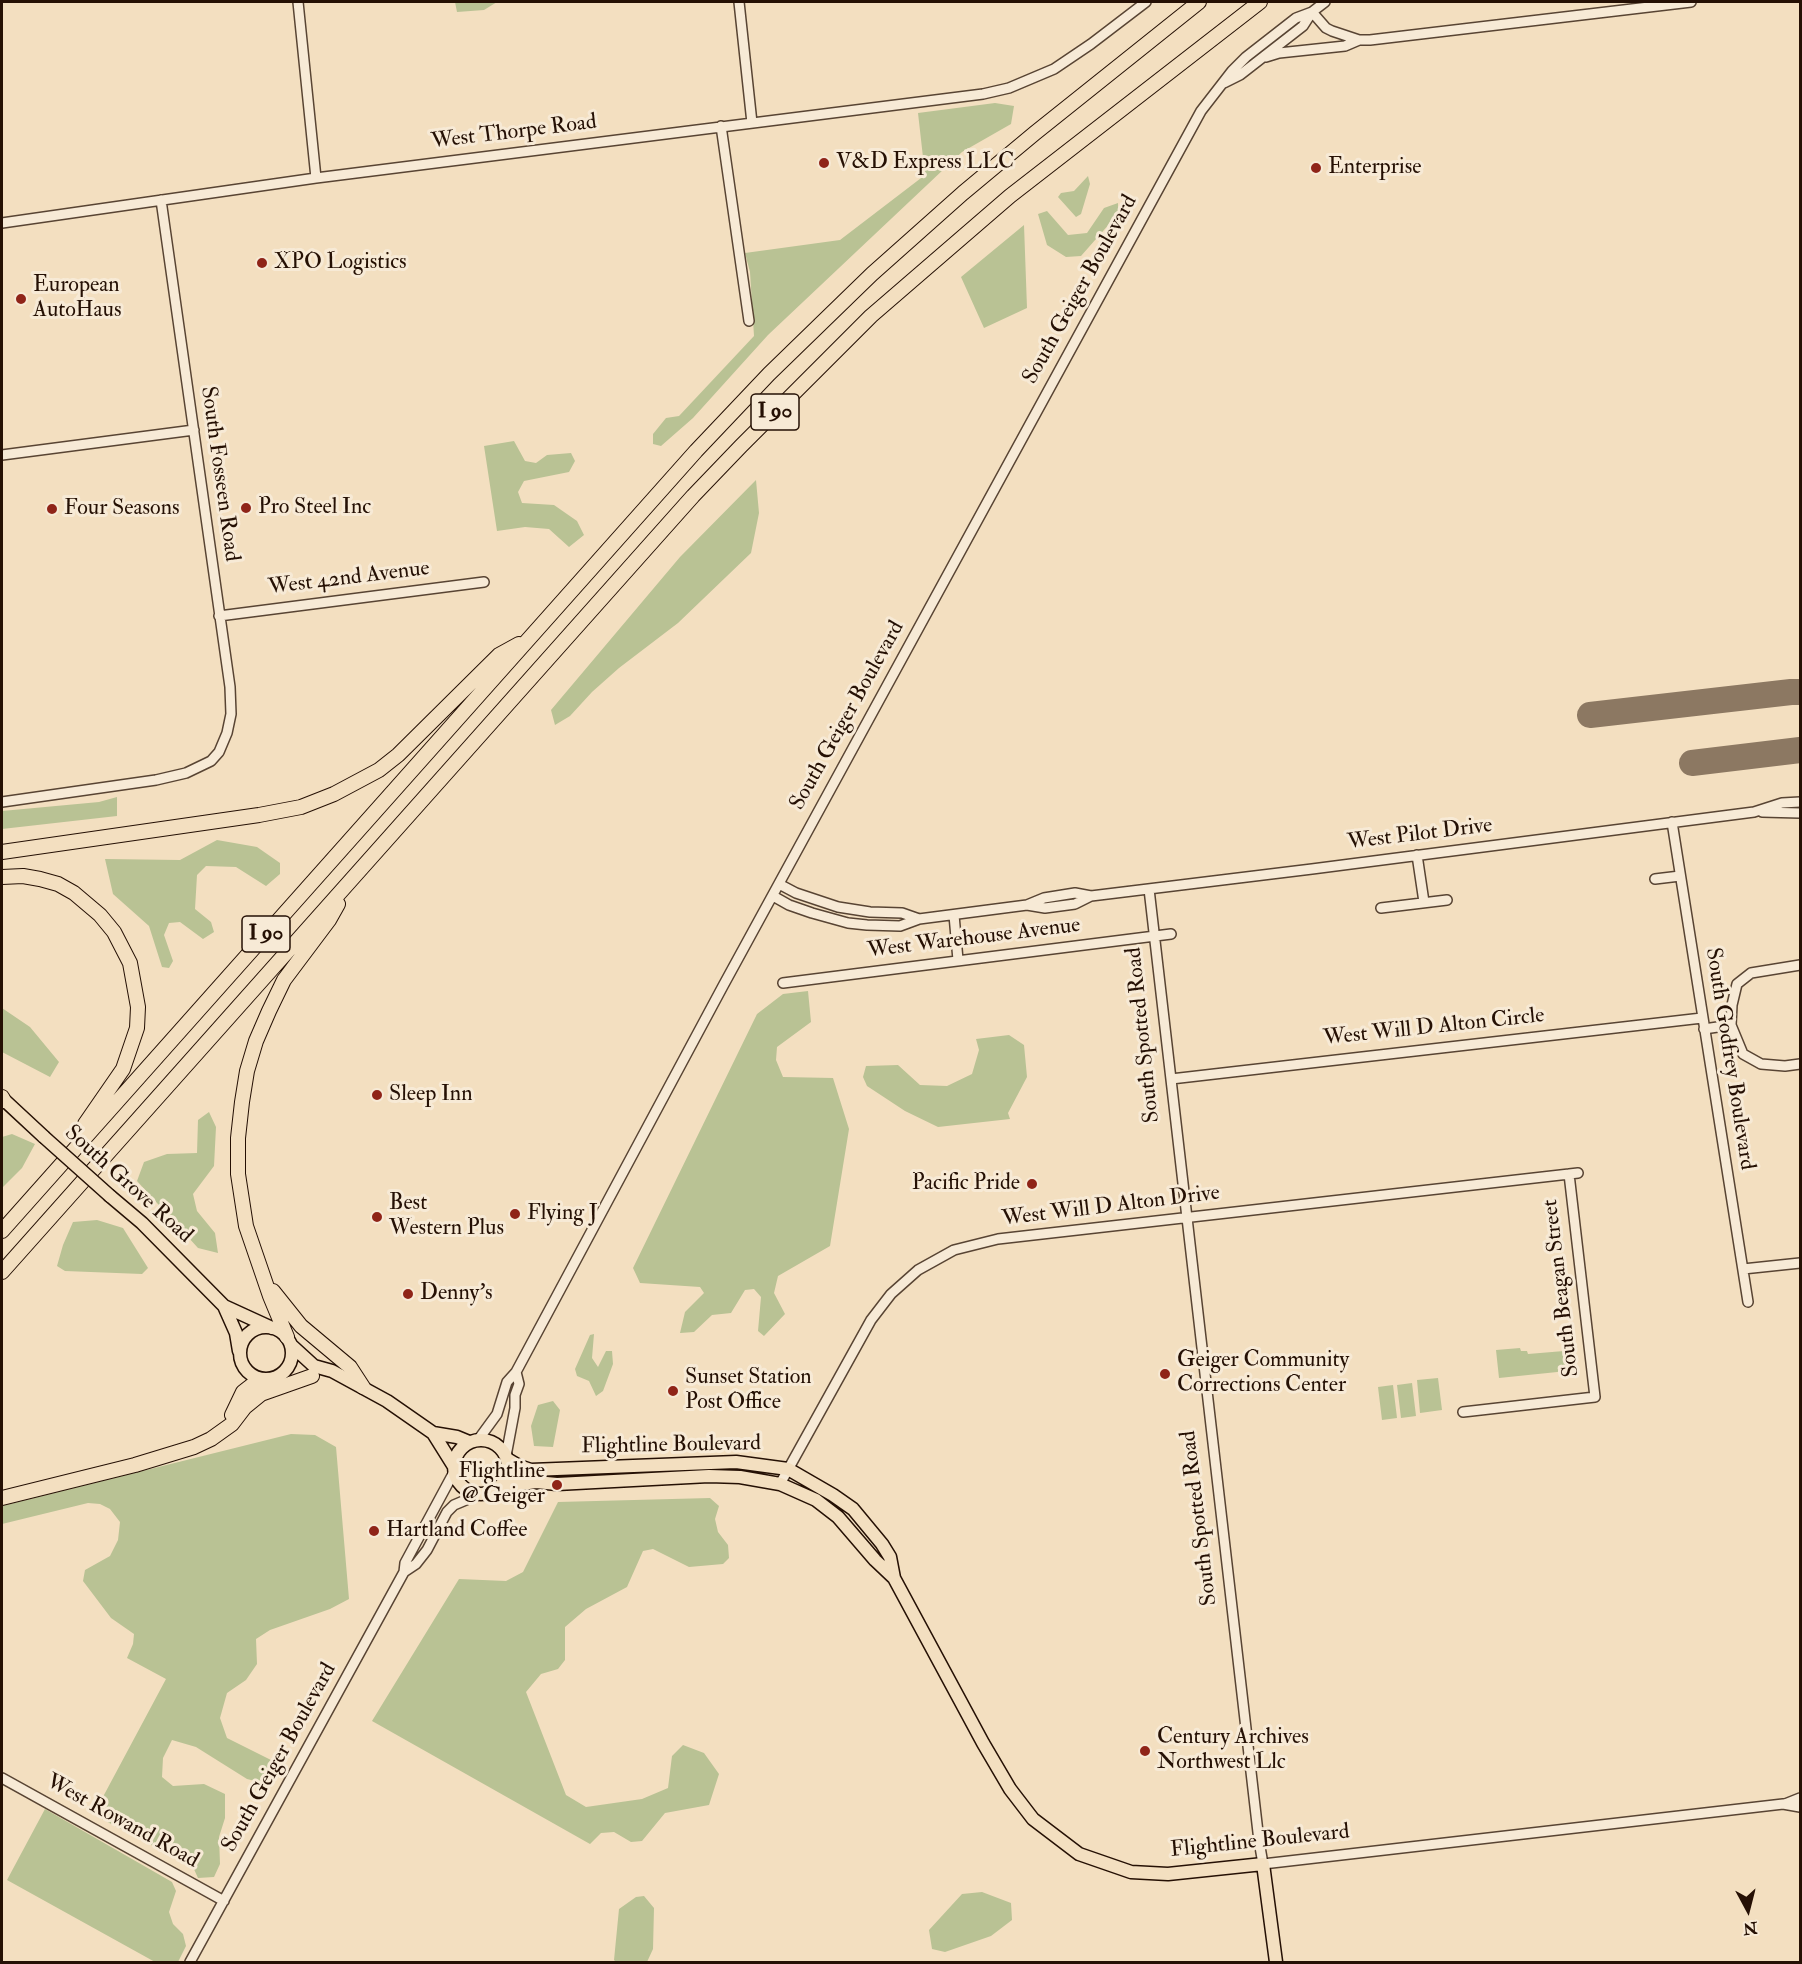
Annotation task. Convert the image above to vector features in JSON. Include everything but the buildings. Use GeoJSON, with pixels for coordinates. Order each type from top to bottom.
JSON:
{"type":"FeatureCollection","features":[{"type":"Feature","properties":{"kind":"highway","name":"I 90"},"geometry":{"type":"LineString","coordinates":[[2,1231],[531,636],[769,374],[872,274],[1035,133],[1199,2]]}},
{"type":"Feature","properties":{"kind":"highway","name":"I 90"},"geometry":{"type":"LineString","coordinates":[[2,1272],[693,496],[871,316],[1010,196],[1260,2]]}},
{"type":"Feature","properties":{"kind":"highway"},"geometry":{"type":"LineString","coordinates":[[2,852],[301,807],[334,794],[380,770],[499,655],[531,636]]}},
{"type":"Feature","properties":{"kind":"highway"},"geometry":{"type":"LineString","coordinates":[[2,877],[23,876],[40,879],[58,884],[74,893],[100,915],[114,932],[130,963],[138,1007],[137,1028],[123,1069],[86,1124],[76,1149]]}},
{"type":"Feature","properties":{"kind":"highway"},"geometry":{"type":"LineString","coordinates":[[289,1341],[262,1274],[246,1226],[238,1174],[238,1138],[248,1071],[256,1041],[284,980],[329,920],[349,884]]}},
{"type":"Feature","properties":{"kind":"highway"},"geometry":{"type":"LineString","coordinates":[[262,1274],[289,1313],[314,1339],[350,1367],[363,1387]]}},
{"type":"Feature","properties":{"kind":"highway"},"geometry":{"type":"LineString","coordinates":[[2,1498],[135,1465],[194,1447],[212,1439],[232,1424],[245,1407],[261,1394],[312,1376]]}},
{"type":"Feature","properties":{"kind":"highway"},"geometry":{"type":"LineString","coordinates":[[221,1431],[243,1392],[263,1380]]}},
{"type":"Feature","properties":{"kind":"main road","name":"South Grove Road"},"geometry":{"type":"LineString","coordinates":[[2,1099],[142,1223],[224,1306],[236,1333],[239,1351]]}},
{"type":"Feature","properties":{"kind":"main road","name":"South Grove Road"},"geometry":{"type":"LineString","coordinates":[[224,1306],[244,1313],[272,1328]]}},
{"type":"Feature","properties":{"kind":"main road"},"geometry":{"type":"LineString","coordinates":[[350,1380],[312,1376],[280,1376],[263,1380],[255,1378],[243,1367],[239,1351],[247,1335],[254,1330],[272,1328],[280,1331],[314,1365],[332,1371],[350,1380],[363,1387],[433,1433],[495,1443],[507,1457],[508,1473],[499,1488],[480,1494],[465,1490],[458,1483],[453,1468],[433,1433]]}},
{"type":"Feature","properties":{"kind":"main road"},"geometry":{"type":"LineString","coordinates":[[280,1376],[291,1363],[292,1354],[289,1341]]}},
{"type":"Feature","properties":{"kind":"main road"},"geometry":{"type":"LineString","coordinates":[[453,1468],[456,1455],[461,1448],[473,1441]]}},
{"type":"Feature","properties":{"kind":"main road","name":"Flightline Boulevard"},"geometry":{"type":"LineString","coordinates":[[507,1457],[519,1466],[531,1470],[736,1461],[788,1469],[833,1495],[858,1515],[890,1557],[894,1578]]}},
{"type":"Feature","properties":{"kind":"main road","name":"Flightline Boulevard"},"geometry":{"type":"LineString","coordinates":[[499,1488],[536,1482],[584,1483],[710,1476],[748,1478],[780,1484],[816,1500],[838,1516],[875,1560],[894,1578],[1010,1788],[1033,1819],[1079,1854],[1131,1872],[1168,1874],[1263,1864]]}},
{"type":"Feature","properties":{"kind":"main road","name":"South Spotted Road"},"geometry":{"type":"LineString","coordinates":[[1263,1864],[1276,1962]]}},
{"type":"Feature","properties":{"kind":"street"},"geometry":{"type":"LineString","coordinates":[[298,2],[316,178]]}},
{"type":"Feature","properties":{"kind":"street"},"geometry":{"type":"LineString","coordinates":[[739,2],[752,123]]}},
{"type":"Feature","properties":{"kind":"street","name":"West Thorpe Road"},"geometry":{"type":"LineString","coordinates":[[2,223],[316,178],[983,94],[1030,80],[1054,69],[1146,2]]}},
{"type":"Feature","properties":{"kind":"street","name":"South Geiger Boulevard"},"geometry":{"type":"LineString","coordinates":[[1222,84],[1240,75],[1303,26],[1312,12],[1324,2]]}},
{"type":"Feature","properties":{"kind":"street"},"geometry":{"type":"LineString","coordinates":[[1602,2],[1603,12]]}},
{"type":"Feature","properties":{"kind":"street"},"geometry":{"type":"LineString","coordinates":[[1261,59],[1279,53],[1346,46],[1359,40],[1691,2]]}},
{"type":"Feature","properties":{"kind":"street"},"geometry":{"type":"LineString","coordinates":[[1312,12],[1332,32],[1359,40]]}},
{"type":"Feature","properties":{"kind":"street","name":"South Geiger Boulevard"},"geometry":{"type":"LineString","coordinates":[[473,1441],[497,1414],[507,1382],[516,1372],[779,884],[1201,111],[1250,54],[1296,18],[1312,12]]}},
{"type":"Feature","properties":{"kind":"street"},"geometry":{"type":"LineString","coordinates":[[721,126],[749,321]]}},
{"type":"Feature","properties":{"kind":"street","name":"South Fosseen Road"},"geometry":{"type":"LineString","coordinates":[[2,802],[170,777],[199,768],[211,761],[219,752],[229,724],[231,701],[161,200]]}},
{"type":"Feature","properties":{"kind":"street"},"geometry":{"type":"LineString","coordinates":[[2,455],[194,430]]}},
{"type":"Feature","properties":{"kind":"street","name":"West 42nd Avenue"},"geometry":{"type":"LineString","coordinates":[[219,616],[484,582]]}},
{"type":"Feature","properties":{"kind":"street","name":"West Pilot Drive"},"geometry":{"type":"LineString","coordinates":[[1754,812],[1782,803],[1800,802]]}},
{"type":"Feature","properties":{"kind":"street","name":"West Pilot Drive"},"geometry":{"type":"LineString","coordinates":[[773,896],[789,905],[812,913],[848,922],[900,926],[919,919],[1027,905],[1044,898],[1075,893],[1091,896],[1754,812],[1800,813]]}},
{"type":"Feature","properties":{"kind":"street","name":"South Godfrey Boulevard"},"geometry":{"type":"LineString","coordinates":[[1672,822],[1748,1302]]}},
{"type":"Feature","properties":{"kind":"street"},"geometry":{"type":"LineString","coordinates":[[1417,855],[1424,902]]}},
{"type":"Feature","properties":{"kind":"street"},"geometry":{"type":"LineString","coordinates":[[1655,879],[1680,876]]}},
{"type":"Feature","properties":{"kind":"street","name":"West Pilot Drive"},"geometry":{"type":"LineString","coordinates":[[779,884],[794,892],[838,906],[870,912],[902,914],[919,919]]}},
{"type":"Feature","properties":{"kind":"street","name":"South Spotted Road"},"geometry":{"type":"LineString","coordinates":[[1149,889],[1263,1864]]}},
{"type":"Feature","properties":{"kind":"street"},"geometry":{"type":"LineString","coordinates":[[1381,908],[1447,900]]}},
{"type":"Feature","properties":{"kind":"street"},"geometry":{"type":"LineString","coordinates":[[954,915],[958,960]]}},
{"type":"Feature","properties":{"kind":"street","name":"West Warehouse Avenue"},"geometry":{"type":"LineString","coordinates":[[783,983],[1171,934]]}},
{"type":"Feature","properties":{"kind":"street"},"geometry":{"type":"LineString","coordinates":[[1800,965],[1751,972],[1737,984],[1732,1005],[1731,1025],[1743,1054],[1761,1064],[1785,1066],[1800,1064]]}},
{"type":"Feature","properties":{"kind":"street","name":"West Will D Alton Circle"},"geometry":{"type":"LineString","coordinates":[[1171,1078],[1702,1018]]}},
{"type":"Feature","properties":{"kind":"street"},"geometry":{"type":"LineString","coordinates":[[1704,1029],[1731,1025]]}},
{"type":"Feature","properties":{"kind":"street","name":"West Will D Alton Drive"},"geometry":{"type":"LineString","coordinates":[[780,1484],[871,1320],[891,1294],[918,1270],[954,1250],[998,1239],[1573,1173]]}},
{"type":"Feature","properties":{"kind":"street","name":"South Beagan Street"},"geometry":{"type":"LineString","coordinates":[[1462,1412],[1594,1397],[1573,1173]]}},
{"type":"Feature","properties":{"kind":"street"},"geometry":{"type":"LineString","coordinates":[[1743,1269],[1800,1263]]}},
{"type":"Feature","properties":{"kind":"street","name":"South Geiger Boulevard"},"geometry":{"type":"LineString","coordinates":[[507,1457],[515,1395],[519,1384],[516,1372]]}},
{"type":"Feature","properties":{"kind":"street","name":"South Geiger Boulevard"},"geometry":{"type":"LineString","coordinates":[[190,1962],[404,1572],[405,1563],[453,1468]]}},
{"type":"Feature","properties":{"kind":"street","name":"South Geiger Boulevard"},"geometry":{"type":"LineString","coordinates":[[404,1572],[416,1564],[427,1550],[447,1512],[454,1505],[480,1494]]}},
{"type":"Feature","properties":{"kind":"street","name":"West Rowand Road"},"geometry":{"type":"LineString","coordinates":[[2,1778],[224,1901]]}},
{"type":"Feature","properties":{"kind":"street","name":"Flightline Boulevard"},"geometry":{"type":"LineString","coordinates":[[1263,1864],[1783,1804],[1800,1798]]}},
{"type":"Feature","properties":{"kind":"street","name":"Flightline Boulevard"},"geometry":{"type":"LineString","coordinates":[[1783,1804],[1800,1807]]}},
{"type":"Feature","properties":{"kind":"green space"},"geometry":{"type":"Polygon","coordinates":[[[455,2],[497,2],[484,10],[457,12],[455,2]]]}},
{"type":"Feature","properties":{"kind":"green space"},"geometry":{"type":"Polygon","coordinates":[[[995,103],[1014,106],[1011,124],[962,152],[768,335],[693,418],[661,446],[653,444],[653,434],[666,418],[679,416],[754,336],[750,272],[745,253],[840,240],[925,175],[918,113],[995,103]]]}},
{"type":"Feature","properties":{"kind":"green space"},"geometry":{"type":"Polygon","coordinates":[[[1088,176],[1090,184],[1081,214],[1076,217],[1058,197],[1061,193],[1074,191],[1088,176]]]}},
{"type":"Feature","properties":{"kind":"green space"},"geometry":{"type":"Polygon","coordinates":[[[1118,203],[1118,214],[1081,256],[1066,257],[1047,245],[1038,214],[1047,211],[1068,235],[1087,233],[1104,208],[1118,203]]]}},
{"type":"Feature","properties":{"kind":"green space"},"geometry":{"type":"Polygon","coordinates":[[[1024,225],[1027,308],[984,328],[961,277],[1024,225]]]}},
{"type":"Feature","properties":{"kind":"green space"},"geometry":{"type":"Polygon","coordinates":[[[514,441],[525,461],[536,463],[547,455],[571,453],[575,461],[569,472],[524,481],[518,492],[522,503],[554,505],[577,521],[584,535],[569,547],[549,529],[525,527],[497,531],[484,446],[514,441]]]}},
{"type":"Feature","properties":{"kind":"green space"},"geometry":{"type":"Polygon","coordinates":[[[756,480],[759,513],[751,553],[678,623],[619,668],[570,716],[555,725],[551,710],[680,557],[756,480]]]}},
{"type":"Feature","properties":{"kind":"green space"},"geometry":{"type":"Polygon","coordinates":[[[117,797],[117,816],[2,829],[2,811],[99,802],[117,797]]]}},
{"type":"Feature","properties":{"kind":"green space"},"geometry":{"type":"Polygon","coordinates":[[[217,840],[257,847],[280,863],[280,874],[266,886],[236,867],[206,866],[197,875],[195,909],[211,922],[214,932],[203,939],[180,922],[169,923],[164,935],[173,961],[169,968],[162,967],[149,926],[113,894],[105,859],[180,860],[217,840]]]}},
{"type":"Feature","properties":{"kind":"green space"},"geometry":{"type":"Polygon","coordinates":[[[808,991],[811,1022],[777,1047],[776,1060],[783,1077],[833,1078],[849,1129],[830,1246],[778,1276],[774,1293],[785,1314],[764,1336],[758,1331],[761,1297],[754,1289],[745,1290],[731,1313],[712,1315],[694,1332],[680,1333],[685,1312],[704,1293],[700,1287],[640,1283],[633,1268],[757,1014],[783,994],[808,991]]]}},
{"type":"Feature","properties":{"kind":"green space"},"geometry":{"type":"Polygon","coordinates":[[[2,1008],[30,1027],[59,1062],[50,1077],[2,1052],[2,1008]]]}},
{"type":"Feature","properties":{"kind":"green space"},"geometry":{"type":"Polygon","coordinates":[[[1009,1035],[1024,1045],[1027,1077],[1008,1113],[1010,1119],[938,1127],[905,1111],[867,1086],[863,1077],[866,1066],[898,1065],[920,1085],[947,1086],[972,1074],[979,1050],[976,1039],[1009,1035]]]}},
{"type":"Feature","properties":{"kind":"green space"},"geometry":{"type":"Polygon","coordinates":[[[209,1112],[216,1127],[214,1166],[193,1194],[197,1211],[215,1233],[218,1253],[198,1248],[137,1181],[144,1162],[167,1154],[197,1153],[198,1120],[209,1112]]]}},
{"type":"Feature","properties":{"kind":"green space"},"geometry":{"type":"Polygon","coordinates":[[[12,1134],[35,1144],[22,1168],[2,1188],[2,1137],[12,1134]]]}},
{"type":"Feature","properties":{"kind":"green space"},"geometry":{"type":"Polygon","coordinates":[[[97,1220],[123,1228],[148,1268],[142,1274],[65,1271],[57,1266],[73,1222],[97,1220]]]}},
{"type":"Feature","properties":{"kind":"green space"},"geometry":{"type":"Polygon","coordinates":[[[594,1334],[592,1358],[598,1367],[606,1351],[612,1351],[613,1364],[603,1391],[596,1396],[589,1381],[577,1376],[575,1369],[590,1335],[594,1334]]]}},
{"type":"Feature","properties":{"kind":"green space"},"geometry":{"type":"Polygon","coordinates":[[[1520,1348],[1528,1354],[1564,1351],[1567,1371],[1499,1378],[1496,1350],[1520,1348]]]}},
{"type":"Feature","properties":{"kind":"green space"},"geometry":{"type":"Polygon","coordinates":[[[1438,1378],[1442,1410],[1420,1413],[1417,1380],[1438,1378]]]}},
{"type":"Feature","properties":{"kind":"green space"},"geometry":{"type":"Polygon","coordinates":[[[1412,1383],[1416,1416],[1401,1418],[1397,1385],[1412,1383]]]}},
{"type":"Feature","properties":{"kind":"green space"},"geometry":{"type":"Polygon","coordinates":[[[1393,1385],[1397,1418],[1382,1420],[1378,1387],[1393,1385]]]}},
{"type":"Feature","properties":{"kind":"green space"},"geometry":{"type":"Polygon","coordinates":[[[553,1401],[560,1410],[553,1447],[534,1446],[531,1426],[538,1405],[553,1401]]]}},
{"type":"Feature","properties":{"kind":"green space"},"geometry":{"type":"Polygon","coordinates":[[[291,1434],[315,1435],[336,1447],[349,1599],[330,1609],[270,1630],[256,1639],[257,1664],[246,1680],[227,1693],[220,1718],[227,1738],[277,1763],[279,1777],[267,1784],[247,1779],[196,1747],[172,1740],[163,1758],[162,1777],[173,1786],[204,1784],[225,1794],[225,1818],[219,1837],[220,1864],[214,1877],[198,1878],[193,1867],[98,1817],[97,1808],[166,1679],[127,1658],[133,1644],[134,1634],[111,1618],[83,1581],[85,1570],[110,1556],[118,1540],[120,1522],[110,1509],[100,1504],[88,1503],[2,1524],[2,1506],[291,1434]]]}},
{"type":"Feature","properties":{"kind":"green space"},"geometry":{"type":"Polygon","coordinates":[[[710,1498],[719,1506],[715,1519],[718,1532],[728,1545],[729,1558],[723,1564],[689,1567],[653,1549],[643,1551],[627,1587],[586,1609],[565,1627],[565,1660],[558,1669],[541,1674],[526,1692],[566,1795],[586,1807],[642,1799],[668,1788],[672,1756],[683,1745],[704,1753],[719,1774],[709,1805],[665,1813],[642,1841],[631,1842],[614,1832],[601,1833],[590,1844],[372,1721],[459,1579],[506,1581],[523,1572],[558,1502],[710,1498]]]}},
{"type":"Feature","properties":{"kind":"green space"},"geometry":{"type":"Polygon","coordinates":[[[45,1809],[172,1882],[176,1891],[169,1912],[173,1924],[183,1934],[186,1946],[178,1962],[155,1962],[7,1880],[45,1809]]]}},
{"type":"Feature","properties":{"kind":"green space"},"geometry":{"type":"Polygon","coordinates":[[[982,1892],[1011,1903],[1012,1920],[991,1936],[945,1952],[932,1949],[929,1930],[962,1894],[982,1892]]]}},
{"type":"Feature","properties":{"kind":"green space"},"geometry":{"type":"Polygon","coordinates":[[[644,1896],[654,1908],[653,1949],[647,1962],[616,1962],[614,1960],[619,1909],[636,1897],[644,1896]]]}},
{"type":"Feature","properties":{"kind":"taxiway"},"geometry":{"type":"LineString","coordinates":[[1590,715],[1800,692]]}},
{"type":"Feature","properties":{"kind":"taxiway"},"geometry":{"type":"LineString","coordinates":[[1692,763],[1800,750]]}},
{"type":"Feature","properties":{"kind":"place","name":"V&D Express LLC"},"geometry":{"type":"Point","coordinates":[824,163]}},
{"type":"Feature","properties":{"kind":"place","name":"Enterprise"},"geometry":{"type":"Point","coordinates":[1316,168]}},
{"type":"Feature","properties":{"kind":"place","name":"XPO Logistics"},"geometry":{"type":"Point","coordinates":[262,263]}},
{"type":"Feature","properties":{"kind":"place","name":"European AutoHaus"},"geometry":{"type":"Point","coordinates":[21,299]}},
{"type":"Feature","properties":{"kind":"place","name":"Pro Steel Inc"},"geometry":{"type":"Point","coordinates":[246,508]}},
{"type":"Feature","properties":{"kind":"place","name":"Four Seasons"},"geometry":{"type":"Point","coordinates":[52,509]}},
{"type":"Feature","properties":{"kind":"place","name":"Sleep Inn"},"geometry":{"type":"Point","coordinates":[377,1095]}},
{"type":"Feature","properties":{"kind":"place","name":"Pacific Pride"},"geometry":{"type":"Point","coordinates":[1032,1184]}},
{"type":"Feature","properties":{"kind":"place","name":"Flying J"},"geometry":{"type":"Point","coordinates":[515,1214]}},
{"type":"Feature","properties":{"kind":"place","name":"Best Western Plus"},"geometry":{"type":"Point","coordinates":[377,1217]}},
{"type":"Feature","properties":{"kind":"place","name":"Denny's"},"geometry":{"type":"Point","coordinates":[408,1294]}},
{"type":"Feature","properties":{"kind":"place","name":"Geiger Community Corrections Center"},"geometry":{"type":"Point","coordinates":[1165,1374]}},
{"type":"Feature","properties":{"kind":"place","name":"Sunset Station Post Office"},"geometry":{"type":"Point","coordinates":[673,1391]}},
{"type":"Feature","properties":{"kind":"place","name":"Flightline @ Geiger"},"geometry":{"type":"Point","coordinates":[557,1485]}},
{"type":"Feature","properties":{"kind":"place","name":"Hartland Coffee"},"geometry":{"type":"Point","coordinates":[374,1531]}},
{"type":"Feature","properties":{"kind":"place","name":"Century Archives Northwest Llc"},"geometry":{"type":"Point","coordinates":[1145,1751]}}]}
